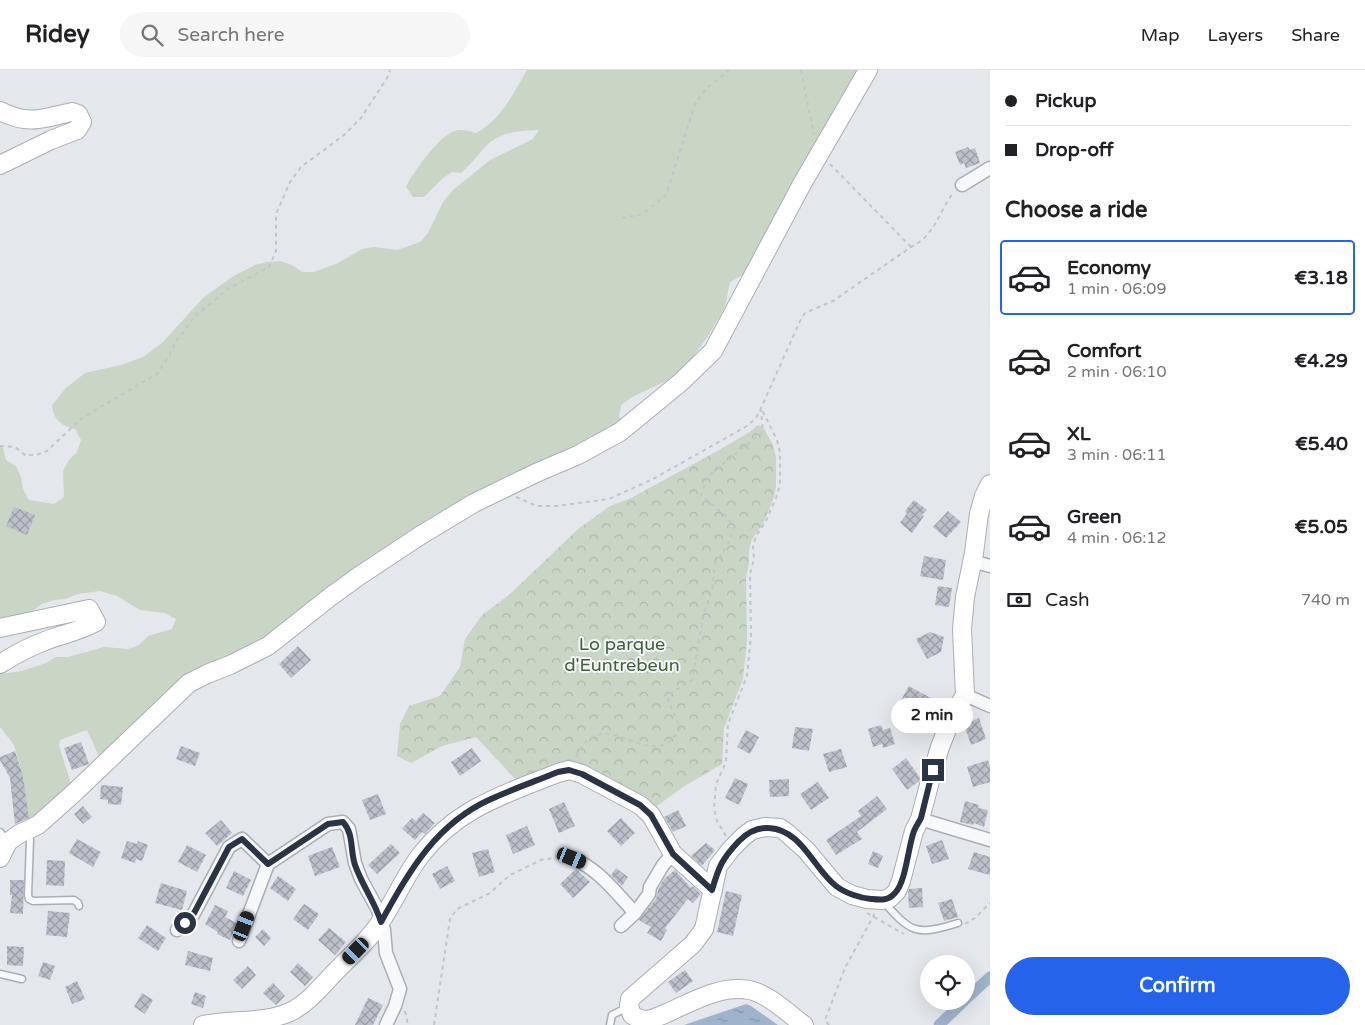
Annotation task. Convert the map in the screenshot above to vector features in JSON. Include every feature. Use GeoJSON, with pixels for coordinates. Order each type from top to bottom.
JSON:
{"type":"FeatureCollection","features":[{"type":"Feature","properties":{"kind":"street"},"geometry":{"type":"LineString","coordinates":[[3,844],[38,825],[189,684],[268,646],[359,576],[421,534],[474,503],[578,455],[620,432],[681,382],[713,351],[868,70]]}},
{"type":"Feature","properties":{"kind":"street"},"geometry":{"type":"LineString","coordinates":[[0,111],[32,121],[72,112],[78,114],[82,122],[77,130],[0,165]]}},
{"type":"Feature","properties":{"kind":"street"},"geometry":{"type":"LineString","coordinates":[[962,185],[990,168]]}},
{"type":"Feature","properties":{"kind":"street"},"geometry":{"type":"LineString","coordinates":[[804,1025],[757,992],[748,990],[728,989],[711,994],[656,1018],[646,1020],[632,1015],[629,1006],[630,999],[693,944],[704,929],[718,866],[731,849],[752,830],[765,827],[780,828],[806,850],[837,887],[852,895],[882,900],[890,898],[897,891],[940,747],[951,719],[965,695],[962,629],[979,514],[984,496],[990,484]]}},
{"type":"Feature","properties":{"kind":"street"},"geometry":{"type":"LineString","coordinates":[[972,561],[990,566]]}},
{"type":"Feature","properties":{"kind":"street"},"geometry":{"type":"LineString","coordinates":[[0,628],[89,609],[96,622],[80,630],[45,641],[12,656],[0,664]]}},
{"type":"Feature","properties":{"kind":"street"},"geometry":{"type":"LineString","coordinates":[[965,695],[990,706]]}},
{"type":"Feature","properties":{"kind":"street"},"geometry":{"type":"LineString","coordinates":[[203,1025],[275,1021],[290,1012],[311,996],[356,951],[381,922],[421,855],[446,829],[474,808],[558,772],[569,770],[582,774],[640,805],[651,815],[673,854],[712,890]]}},
{"type":"Feature","properties":{"kind":"street"},"geometry":{"type":"LineString","coordinates":[[920,819],[990,840]]}},
{"type":"Feature","properties":{"kind":"street"},"geometry":{"type":"LineString","coordinates":[[239,941],[268,864],[328,824],[343,822],[349,829],[354,863],[378,910],[384,930],[386,953],[400,989],[396,1006],[386,1025]]}},
{"type":"Feature","properties":{"kind":"street"},"geometry":{"type":"LineString","coordinates":[[177,930],[193,915],[229,847],[242,839],[268,864]]}},
{"type":"Feature","properties":{"kind":"street"},"geometry":{"type":"LineString","coordinates":[[621,926],[635,913],[650,894],[650,887],[663,865],[673,854]]}},
{"type":"Feature","properties":{"kind":"street"},"geometry":{"type":"LineString","coordinates":[[572,858],[582,862],[597,873],[635,913]]}},
{"type":"Feature","properties":{"kind":"lane"},"geometry":{"type":"LineString","coordinates":[[28,830],[30,840],[28,895],[30,899],[33,902],[74,900],[79,906]]}},
{"type":"Feature","properties":{"kind":"lane"},"geometry":{"type":"LineString","coordinates":[[882,900],[900,920],[914,930],[934,931],[958,923]]}},
{"type":"Feature","properties":{"kind":"lane"},"geometry":{"type":"LineString","coordinates":[[0,974],[22,979]]}},
{"type":"Feature","properties":{"kind":"lane"},"geometry":{"type":"LineString","coordinates":[[610,1025],[612,1015],[629,1006]]}},
{"type":"Feature","properties":{"kind":"path"},"geometry":{"type":"LineString","coordinates":[[0,446],[15,447],[25,455],[36,455],[47,451],[82,418],[157,374],[175,343],[195,316],[228,289],[269,267],[276,251],[276,214],[290,182],[301,167],[344,134],[361,118],[387,78],[390,70]]}},
{"type":"Feature","properties":{"kind":"path"},"geometry":{"type":"LineString","coordinates":[[622,218],[643,214],[666,195],[696,104],[705,90],[729,70]]}},
{"type":"Feature","properties":{"kind":"path"},"geometry":{"type":"LineString","coordinates":[[801,70],[807,104],[820,154],[911,247]]}},
{"type":"Feature","properties":{"kind":"path"},"geometry":{"type":"LineString","coordinates":[[500,490],[537,506],[556,506],[609,499],[645,482],[747,426],[756,418],[800,321],[805,314],[833,301],[921,242],[929,235],[944,204],[962,185]]}},
{"type":"Feature","properties":{"kind":"path"},"geometry":{"type":"LineString","coordinates":[[569,770],[582,744],[594,734],[616,734],[648,747],[663,744],[674,738],[680,728],[668,700],[671,693],[692,680],[704,613],[712,590],[715,564],[728,544],[734,528],[728,518],[701,495],[707,477],[763,432],[761,408]]}},
{"type":"Feature","properties":{"kind":"path"},"geometry":{"type":"LineString","coordinates":[[731,849],[728,838],[717,821],[714,809],[716,784],[726,762],[728,724],[746,676],[751,636],[750,574],[754,559],[753,546],[756,536],[766,521],[778,494],[780,482],[780,452],[777,440],[761,408]]}},
{"type":"Feature","properties":{"kind":"path"},"geometry":{"type":"LineString","coordinates":[[434,1025],[450,919],[457,909],[490,893],[510,875],[541,860],[555,857],[572,858]]}},
{"type":"Feature","properties":{"kind":"path"},"geometry":{"type":"LineString","coordinates":[[828,1025],[825,1020],[845,968],[882,900]]}},
{"type":"Feature","properties":{"kind":"green space"},"geometry":{"type":"Polygon","coordinates":[[[527,70],[861,70],[748,272],[730,282],[725,307],[708,336],[686,367],[666,381],[632,397],[621,405],[619,416],[623,423],[531,469],[260,647],[224,661],[101,761],[87,730],[60,740],[59,745],[72,787],[30,825],[23,776],[14,745],[0,727],[0,674],[22,671],[46,663],[56,657],[68,657],[104,647],[128,649],[139,645],[148,636],[172,629],[176,619],[165,613],[140,610],[117,596],[100,591],[78,594],[66,599],[42,604],[22,619],[0,625],[0,445],[3,448],[6,460],[16,466],[21,477],[23,489],[29,500],[54,504],[64,497],[63,471],[69,460],[77,452],[81,440],[75,429],[65,426],[56,418],[53,410],[52,405],[66,388],[85,373],[121,365],[143,357],[162,343],[203,298],[232,277],[255,265],[280,261],[292,265],[302,272],[314,272],[338,263],[362,249],[374,247],[397,250],[420,242],[428,233],[443,202],[453,190],[490,160],[533,139],[539,130],[517,131],[496,138],[461,173],[452,172],[424,197],[413,197],[406,187],[426,156],[446,135],[458,130],[476,133],[493,121],[506,106],[527,70]]]}},
{"type":"Feature","properties":{"kind":"green space","name":"Lo parque d'Euntrebeun"},"geometry":{"type":"Polygon","coordinates":[[[758,425],[763,427],[773,445],[776,457],[776,486],[774,497],[763,524],[752,539],[749,550],[746,578],[747,641],[743,679],[724,728],[722,764],[683,787],[653,809],[590,773],[519,783],[476,737],[442,746],[411,763],[397,756],[400,724],[409,706],[440,696],[460,667],[465,639],[482,615],[509,595],[578,529],[610,506],[631,498],[721,449],[758,425]]]}},
{"type":"Feature","properties":{"kind":"water"},"geometry":{"type":"Polygon","coordinates":[[[746,1004],[778,1025],[684,1025],[746,1004]]]}},
{"type":"Feature","properties":{"kind":"building"},"geometry":{"type":"Polygon","coordinates":[[[968,147],[970,150],[975,148],[980,163],[966,168],[964,163],[960,165],[955,152],[968,147]]]}},
{"type":"Feature","properties":{"kind":"building"},"geometry":{"type":"Polygon","coordinates":[[[914,500],[927,510],[912,533],[900,523],[907,513],[905,511],[914,500]]]}},
{"type":"Feature","properties":{"kind":"building"},"geometry":{"type":"Polygon","coordinates":[[[14,507],[35,515],[27,535],[6,526],[14,507]]]}},
{"type":"Feature","properties":{"kind":"building"},"geometry":{"type":"Polygon","coordinates":[[[948,511],[961,522],[946,538],[933,527],[948,511]]]}},
{"type":"Feature","properties":{"kind":"building"},"geometry":{"type":"Polygon","coordinates":[[[924,556],[946,560],[943,580],[920,576],[924,556]]]}},
{"type":"Feature","properties":{"kind":"building"},"geometry":{"type":"Polygon","coordinates":[[[938,586],[952,588],[949,607],[935,605],[938,586]]]}},
{"type":"Feature","properties":{"kind":"building"},"geometry":{"type":"Polygon","coordinates":[[[930,632],[944,637],[941,652],[927,659],[916,639],[930,632]]]}},
{"type":"Feature","properties":{"kind":"building"},"geometry":{"type":"Polygon","coordinates":[[[298,646],[311,660],[291,678],[279,664],[298,646]]]}},
{"type":"Feature","properties":{"kind":"building"},"geometry":{"type":"Polygon","coordinates":[[[909,686],[936,701],[927,716],[900,702],[909,686]]]}},
{"type":"Feature","properties":{"kind":"building"},"geometry":{"type":"Polygon","coordinates":[[[979,718],[986,739],[971,745],[964,724],[979,718]]]}},
{"type":"Feature","properties":{"kind":"building"},"geometry":{"type":"Polygon","coordinates":[[[881,725],[883,730],[890,728],[895,744],[883,748],[882,744],[873,747],[868,729],[881,725]]]}},
{"type":"Feature","properties":{"kind":"building"},"geometry":{"type":"Polygon","coordinates":[[[795,727],[813,729],[809,751],[792,748],[795,727]]]}},
{"type":"Feature","properties":{"kind":"building"},"geometry":{"type":"Polygon","coordinates":[[[746,730],[759,737],[750,754],[737,747],[746,730]]]}},
{"type":"Feature","properties":{"kind":"building"},"geometry":{"type":"Polygon","coordinates":[[[81,742],[89,764],[72,770],[64,748],[81,742]]]}},
{"type":"Feature","properties":{"kind":"building"},"geometry":{"type":"Polygon","coordinates":[[[181,746],[200,753],[195,766],[176,759],[181,746]]]}},
{"type":"Feature","properties":{"kind":"building"},"geometry":{"type":"Polygon","coordinates":[[[472,748],[481,761],[460,776],[451,762],[472,748]]]}},
{"type":"Feature","properties":{"kind":"building"},"geometry":{"type":"Polygon","coordinates":[[[841,749],[847,767],[829,772],[823,754],[841,749]]]}},
{"type":"Feature","properties":{"kind":"building"},"geometry":{"type":"Polygon","coordinates":[[[15,751],[23,776],[29,818],[15,824],[10,778],[0,757],[15,751]]]}},
{"type":"Feature","properties":{"kind":"building"},"geometry":{"type":"Polygon","coordinates":[[[906,758],[920,778],[919,781],[907,790],[892,769],[906,758]]]}},
{"type":"Feature","properties":{"kind":"building"},"geometry":{"type":"Polygon","coordinates":[[[988,760],[990,782],[973,787],[967,767],[988,760]]]}},
{"type":"Feature","properties":{"kind":"building"},"geometry":{"type":"Polygon","coordinates":[[[735,778],[748,784],[739,805],[725,798],[735,778]]]}},
{"type":"Feature","properties":{"kind":"building"},"geometry":{"type":"Polygon","coordinates":[[[789,779],[789,796],[770,797],[769,780],[789,779]]]}},
{"type":"Feature","properties":{"kind":"building"},"geometry":{"type":"Polygon","coordinates":[[[818,782],[829,798],[811,810],[800,794],[818,782]]]}},
{"type":"Feature","properties":{"kind":"building"},"geometry":{"type":"Polygon","coordinates":[[[101,785],[123,787],[121,805],[108,804],[108,800],[100,799],[101,785]]]}},
{"type":"Feature","properties":{"kind":"building"},"geometry":{"type":"Polygon","coordinates":[[[378,794],[386,814],[370,820],[362,800],[378,794]]]}},
{"type":"Feature","properties":{"kind":"building"},"geometry":{"type":"Polygon","coordinates":[[[877,796],[887,809],[857,832],[862,839],[836,855],[826,840],[861,816],[858,811],[877,796]]]}},
{"type":"Feature","properties":{"kind":"building"},"geometry":{"type":"Polygon","coordinates":[[[965,801],[979,805],[978,808],[988,810],[984,827],[974,823],[973,825],[960,822],[965,801]]]}},
{"type":"Feature","properties":{"kind":"building"},"geometry":{"type":"Polygon","coordinates":[[[564,802],[575,826],[559,833],[549,809],[564,802]]]}},
{"type":"Feature","properties":{"kind":"building"},"geometry":{"type":"Polygon","coordinates":[[[83,806],[92,817],[83,824],[74,814],[83,806]]]}},
{"type":"Feature","properties":{"kind":"building"},"geometry":{"type":"Polygon","coordinates":[[[678,810],[686,826],[673,832],[664,817],[678,810]]]}},
{"type":"Feature","properties":{"kind":"building"},"geometry":{"type":"Polygon","coordinates":[[[423,813],[435,823],[425,834],[422,832],[415,840],[402,829],[412,818],[416,821],[423,813]]]}},
{"type":"Feature","properties":{"kind":"building"},"geometry":{"type":"Polygon","coordinates":[[[621,818],[635,833],[621,846],[607,831],[621,818]]]}},
{"type":"Feature","properties":{"kind":"building"},"geometry":{"type":"Polygon","coordinates":[[[221,820],[232,833],[217,846],[205,833],[221,820]]]}},
{"type":"Feature","properties":{"kind":"building"},"geometry":{"type":"Polygon","coordinates":[[[527,826],[535,845],[513,854],[506,835],[527,826]]]}},
{"type":"Feature","properties":{"kind":"building"},"geometry":{"type":"Polygon","coordinates":[[[77,839],[101,852],[93,867],[69,853],[77,839]]]}},
{"type":"Feature","properties":{"kind":"building"},"geometry":{"type":"Polygon","coordinates":[[[942,840],[949,859],[932,864],[926,846],[942,840]]]}},
{"type":"Feature","properties":{"kind":"building"},"geometry":{"type":"Polygon","coordinates":[[[127,841],[137,844],[138,841],[148,845],[142,861],[136,859],[135,863],[121,858],[127,841]]]}},
{"type":"Feature","properties":{"kind":"building"},"geometry":{"type":"Polygon","coordinates":[[[706,843],[715,850],[702,866],[691,856],[706,843]]]}},
{"type":"Feature","properties":{"kind":"building"},"geometry":{"type":"Polygon","coordinates":[[[391,844],[400,853],[377,874],[368,865],[391,844]]]}},
{"type":"Feature","properties":{"kind":"building"},"geometry":{"type":"Polygon","coordinates":[[[187,845],[206,855],[197,872],[178,862],[187,845]]]}},
{"type":"Feature","properties":{"kind":"building"},"geometry":{"type":"Polygon","coordinates":[[[332,847],[340,867],[315,876],[308,856],[332,847]]]}},
{"type":"Feature","properties":{"kind":"building"},"geometry":{"type":"Polygon","coordinates":[[[488,849],[495,872],[479,877],[472,853],[488,849]]]}},
{"type":"Feature","properties":{"kind":"building"},"geometry":{"type":"Polygon","coordinates":[[[873,851],[883,856],[878,868],[868,864],[873,851]]]}},
{"type":"Feature","properties":{"kind":"building"},"geometry":{"type":"Polygon","coordinates":[[[974,852],[990,857],[990,875],[968,869],[974,852]]]}},
{"type":"Feature","properties":{"kind":"building"},"geometry":{"type":"Polygon","coordinates":[[[47,860],[65,861],[64,886],[46,885],[47,860]]]}},
{"type":"Feature","properties":{"kind":"building"},"geometry":{"type":"Polygon","coordinates":[[[447,866],[455,881],[440,889],[432,874],[447,866]]]}},
{"type":"Feature","properties":{"kind":"building"},"geometry":{"type":"Polygon","coordinates":[[[616,868],[628,877],[622,886],[611,875],[616,868]]]}},
{"type":"Feature","properties":{"kind":"building"},"geometry":{"type":"Polygon","coordinates":[[[576,869],[590,882],[573,898],[560,884],[576,869]]]}},
{"type":"Feature","properties":{"kind":"building"},"geometry":{"type":"Polygon","coordinates":[[[675,870],[691,888],[693,886],[701,894],[693,903],[688,899],[665,928],[667,930],[661,941],[647,933],[651,927],[639,920],[656,899],[664,879],[675,870]]]}},
{"type":"Feature","properties":{"kind":"building"},"geometry":{"type":"Polygon","coordinates":[[[234,871],[251,880],[243,896],[226,888],[234,871]]]}},
{"type":"Feature","properties":{"kind":"building"},"geometry":{"type":"Polygon","coordinates":[[[278,876],[296,889],[288,901],[270,888],[278,876]]]}},
{"type":"Feature","properties":{"kind":"building"},"geometry":{"type":"Polygon","coordinates":[[[10,880],[24,880],[23,914],[10,913],[12,895],[10,895],[10,880]]]}},
{"type":"Feature","properties":{"kind":"building"},"geometry":{"type":"Polygon","coordinates":[[[161,883],[187,891],[182,910],[155,903],[161,883]]]}},
{"type":"Feature","properties":{"kind":"building"},"geometry":{"type":"Polygon","coordinates":[[[922,888],[923,907],[909,908],[909,889],[922,888]]]}},
{"type":"Feature","properties":{"kind":"building"},"geometry":{"type":"Polygon","coordinates":[[[726,891],[742,895],[733,936],[717,932],[726,891]]]}},
{"type":"Feature","properties":{"kind":"building"},"geometry":{"type":"Polygon","coordinates":[[[952,899],[958,917],[944,921],[938,903],[952,899]]]}},
{"type":"Feature","properties":{"kind":"building"},"geometry":{"type":"Polygon","coordinates":[[[304,904],[319,914],[308,930],[293,919],[304,904]]]}},
{"type":"Feature","properties":{"kind":"building"},"geometry":{"type":"Polygon","coordinates":[[[215,905],[228,911],[225,917],[237,923],[230,940],[217,934],[218,932],[205,924],[215,905]]]}},
{"type":"Feature","properties":{"kind":"building"},"geometry":{"type":"Polygon","coordinates":[[[48,911],[70,913],[67,937],[46,935],[48,911]]]}},
{"type":"Feature","properties":{"kind":"building"},"geometry":{"type":"Polygon","coordinates":[[[147,925],[166,938],[158,951],[138,938],[147,925]]]}},
{"type":"Feature","properties":{"kind":"building"},"geometry":{"type":"Polygon","coordinates":[[[329,928],[346,942],[335,955],[318,940],[329,928]]]}},
{"type":"Feature","properties":{"kind":"building"},"geometry":{"type":"Polygon","coordinates":[[[263,929],[271,938],[264,946],[255,937],[263,929]]]}},
{"type":"Feature","properties":{"kind":"building"},"geometry":{"type":"Polygon","coordinates":[[[7,946],[24,947],[23,966],[7,965],[7,946]]]}},
{"type":"Feature","properties":{"kind":"building"},"geometry":{"type":"Polygon","coordinates":[[[188,951],[213,958],[210,971],[185,965],[188,951]]]}},
{"type":"Feature","properties":{"kind":"building"},"geometry":{"type":"Polygon","coordinates":[[[43,962],[55,966],[50,980],[38,976],[43,962]]]}},
{"type":"Feature","properties":{"kind":"building"},"geometry":{"type":"Polygon","coordinates":[[[298,963],[313,977],[305,986],[290,972],[298,963]]]}},
{"type":"Feature","properties":{"kind":"building"},"geometry":{"type":"Polygon","coordinates":[[[248,966],[256,975],[242,989],[233,980],[248,966]]]}},
{"type":"Feature","properties":{"kind":"building"},"geometry":{"type":"Polygon","coordinates":[[[685,970],[693,981],[676,993],[668,982],[685,970]]]}},
{"type":"Feature","properties":{"kind":"building"},"geometry":{"type":"Polygon","coordinates":[[[77,981],[85,999],[72,1004],[65,987],[77,981]]]}},
{"type":"Feature","properties":{"kind":"building"},"geometry":{"type":"Polygon","coordinates":[[[273,983],[285,996],[276,1005],[263,993],[273,983]]]}},
{"type":"Feature","properties":{"kind":"building"},"geometry":{"type":"Polygon","coordinates":[[[195,992],[206,996],[203,1008],[191,1004],[195,992]]]}},
{"type":"Feature","properties":{"kind":"building"},"geometry":{"type":"Polygon","coordinates":[[[142,993],[153,1000],[145,1014],[134,1007],[142,993]]]}},
{"type":"Feature","properties":{"kind":"building"},"geometry":{"type":"Polygon","coordinates":[[[368,998],[383,1005],[373,1025],[355,1025],[368,998]]]}},
{"type":"Feature","properties":{"kind":"waterway"},"geometry":{"type":"LineString","coordinates":[[975,991],[990,977]]}},
{"type":"Feature","properties":{"kind":"waterway"},"geometry":{"type":"LineString","coordinates":[[939,1025],[955,1010]]}},
{"type":"Feature","properties":{"kind":"route"},"geometry":{"type":"LineString","coordinates":[[185,923],[193,915],[229,847],[242,839],[268,864],[328,824],[343,822],[349,829],[354,863],[378,910],[381,922],[421,855],[446,829],[474,808],[490,800],[558,772],[569,770],[582,774],[640,805],[651,815],[673,854],[712,890],[718,866],[731,849],[752,830],[765,827],[780,828],[787,833],[806,850],[837,887],[852,895],[882,900],[890,898],[897,891],[901,881],[933,770]]}}]}
